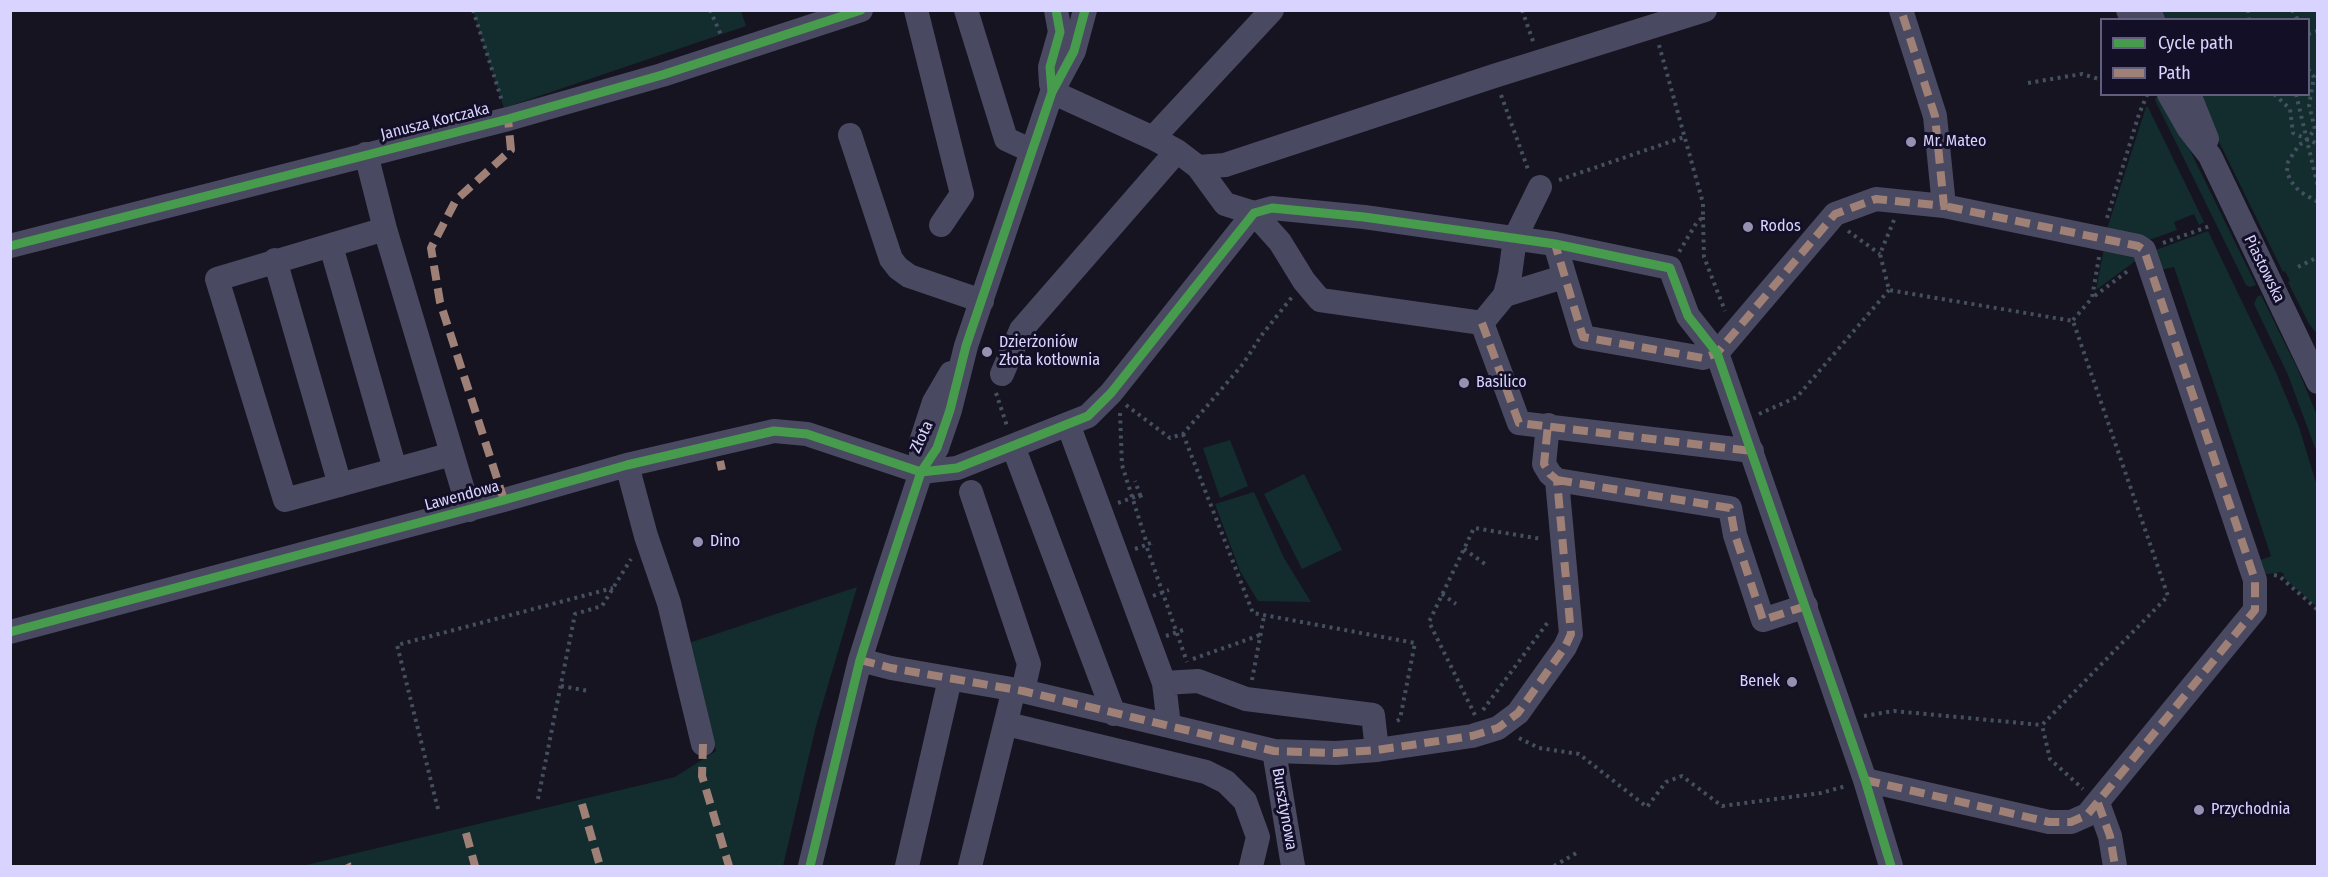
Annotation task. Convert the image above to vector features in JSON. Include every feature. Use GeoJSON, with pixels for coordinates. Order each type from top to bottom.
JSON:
{"type":"FeatureCollection","features":[{"type":"Feature","properties":{"kind":"street","name":"Janusza Korczaka"},"geometry":{"type":"LineString","coordinates":[[10,246],[508,119],[662,75],[861,10]]}},
{"type":"Feature","properties":{"kind":"street"},"geometry":{"type":"LineString","coordinates":[[916,10],[962,194],[941,225]]}},
{"type":"Feature","properties":{"kind":"street"},"geometry":{"type":"LineString","coordinates":[[966,10],[1006,139],[1032,151]]}},
{"type":"Feature","properties":{"kind":"street","name":"Złota"},"geometry":{"type":"LineString","coordinates":[[1052,92],[1050,67],[1060,32],[1056,10]]}},
{"type":"Feature","properties":{"kind":"street","name":"Złota"},"geometry":{"type":"LineString","coordinates":[[810,867],[860,660],[921,472],[937,448],[950,410],[966,346],[1052,92],[1074,51],[1085,10]]}},
{"type":"Feature","properties":{"kind":"street"},"geometry":{"type":"LineString","coordinates":[[1153,138],[1272,10]]}},
{"type":"Feature","properties":{"kind":"street"},"geometry":{"type":"LineString","coordinates":[[1198,167],[1226,165],[1494,76],[1705,10]]}},
{"type":"Feature","properties":{"kind":"street"},"geometry":{"type":"LineString","coordinates":[[1901,10],[1935,116],[1944,206]]}},
{"type":"Feature","properties":{"kind":"street"},"geometry":{"type":"LineString","coordinates":[[1052,92],[1153,138],[1177,151],[1198,167],[1225,204],[1254,213],[1280,242],[1304,281],[1320,300],[1482,323]]}},
{"type":"Feature","properties":{"kind":"street","name":"Piastowska"},"geometry":{"type":"LineString","coordinates":[[2170,96],[2189,129],[2210,156],[2315,369]]}},
{"type":"Feature","properties":{"kind":"street","name":"Piastowska"},"geometry":{"type":"LineString","coordinates":[[2190,96],[2206,137],[2210,156]]}},
{"type":"Feature","properties":{"kind":"street"},"geometry":{"type":"LineString","coordinates":[[850,135],[891,259],[898,268],[909,276],[982,301]]}},
{"type":"Feature","properties":{"kind":"street"},"geometry":{"type":"LineString","coordinates":[[997,379],[1021,330],[1177,151]]}},
{"type":"Feature","properties":{"kind":"street"},"geometry":{"type":"LineString","coordinates":[[366,154],[385,229],[469,510]]}},
{"type":"Feature","properties":{"kind":"street"},"geometry":{"type":"LineString","coordinates":[[1482,323],[1505,295],[1515,238],[1539,187]]}},
{"type":"Feature","properties":{"kind":"street"},"geometry":{"type":"LineString","coordinates":[[1555,244],[1563,278],[1583,337],[1703,358],[1717,353],[1835,214],[1876,199],[1944,206],[2138,246],[2145,254],[2255,580],[2255,610],[2098,803],[2086,815],[2071,822],[2049,822],[1865,780]]}},
{"type":"Feature","properties":{"kind":"street"},"geometry":{"type":"LineString","coordinates":[[921,472],[957,468],[1088,416],[1115,397],[1254,213],[1272,208],[1321,212],[1555,244],[1670,268],[1688,316],[1717,353],[1845,719],[1891,867]]}},
{"type":"Feature","properties":{"kind":"street"},"geometry":{"type":"LineString","coordinates":[[385,229],[217,279],[285,500],[452,454]]}},
{"type":"Feature","properties":{"kind":"street"},"geometry":{"type":"LineString","coordinates":[[331,246],[395,469]]}},
{"type":"Feature","properties":{"kind":"street"},"geometry":{"type":"LineString","coordinates":[[275,260],[340,485]]}},
{"type":"Feature","properties":{"kind":"street"},"geometry":{"type":"LineString","coordinates":[[1505,295],[1563,278]]}},
{"type":"Feature","properties":{"kind":"street"},"geometry":{"type":"LineString","coordinates":[[1482,323],[1519,423],[1752,451]]}},
{"type":"Feature","properties":{"kind":"street"},"geometry":{"type":"LineString","coordinates":[[1068,424],[1162,677],[1169,726]]}},
{"type":"Feature","properties":{"kind":"street"},"geometry":{"type":"LineString","coordinates":[[1548,425],[1544,464],[1557,480],[1730,508],[1735,535],[1763,620],[1806,606]]}},
{"type":"Feature","properties":{"kind":"street","name":"Lawendowa"},"geometry":{"type":"LineString","coordinates":[[10,632],[469,510],[627,465],[774,431],[807,434],[921,472]]}},
{"type":"Feature","properties":{"kind":"street"},"geometry":{"type":"LineString","coordinates":[[1013,446],[1114,714]]}},
{"type":"Feature","properties":{"kind":"street"},"geometry":{"type":"LineString","coordinates":[[627,465],[646,536],[669,603],[703,744]]}},
{"type":"Feature","properties":{"kind":"street"},"geometry":{"type":"LineString","coordinates":[[860,660],[891,668],[1018,690],[1274,751],[1336,753],[1376,742],[1472,736],[1498,728],[1518,713],[1565,647],[1571,634],[1572,623],[1557,480]]}},
{"type":"Feature","properties":{"kind":"street"},"geometry":{"type":"LineString","coordinates":[[970,492],[1029,664],[1007,724],[970,867]]}},
{"type":"Feature","properties":{"kind":"street"},"geometry":{"type":"LineString","coordinates":[[1162,677],[1193,671],[1248,700],[1373,715],[1376,742]]}},
{"type":"Feature","properties":{"kind":"street"},"geometry":{"type":"LineString","coordinates":[[907,867],[950,679]]}},
{"type":"Feature","properties":{"kind":"street"},"geometry":{"type":"LineString","coordinates":[[1007,724],[1206,772],[1227,782],[1245,801],[1258,837],[1251,867]]}},
{"type":"Feature","properties":{"kind":"street","name":"Bursztynowa"},"geometry":{"type":"LineString","coordinates":[[1274,751],[1293,867]]}},
{"type":"Feature","properties":{"kind":"street"},"geometry":{"type":"LineString","coordinates":[[2098,803],[2110,837],[2115,867]]}},
{"type":"Feature","properties":{"kind":"path"},"geometry":{"type":"LineString","coordinates":[[473,10],[508,119]]}},
{"type":"Feature","properties":{"kind":"path"},"geometry":{"type":"LineString","coordinates":[[710,10],[728,53]]}},
{"type":"Feature","properties":{"kind":"path"},"geometry":{"type":"LineString","coordinates":[[1522,10],[1540,62]]}},
{"type":"Feature","properties":{"kind":"path"},"geometry":{"type":"LineString","coordinates":[[1654,26],[1703,203],[1704,257],[1734,334]]}},
{"type":"Feature","properties":{"kind":"path"},"geometry":{"type":"LineString","coordinates":[[2310,72],[2314,77],[2309,105],[2315,129],[2307,140],[2299,145],[2288,162],[2287,171],[2290,180],[2299,191],[2318,202]]}},
{"type":"Feature","properties":{"kind":"path"},"geometry":{"type":"LineString","coordinates":[[2028,83],[2082,74],[2100,79]]}},
{"type":"Feature","properties":{"kind":"path"},"geometry":{"type":"LineString","coordinates":[[1494,76],[1533,184],[1539,187],[1684,137]]}},
{"type":"Feature","properties":{"kind":"path"},"geometry":{"type":"LineString","coordinates":[[2092,298],[2102,245],[2101,239],[2147,96]]}},
{"type":"Feature","properties":{"kind":"path"},"geometry":{"type":"LineString","coordinates":[[2276,96],[2290,109],[2293,133],[2318,144]]}},
{"type":"Feature","properties":{"kind":"path"},"geometry":{"type":"LineString","coordinates":[[2296,96],[2318,187]]}},
{"type":"Feature","properties":{"kind":"path"},"geometry":{"type":"LineString","coordinates":[[1670,268],[1697,222],[1703,217]]}},
{"type":"Feature","properties":{"kind":"path"},"geometry":{"type":"LineString","coordinates":[[2073,321],[2092,298],[2145,254],[2210,226]]}},
{"type":"Feature","properties":{"kind":"path"},"geometry":{"type":"LineString","coordinates":[[1889,290],[1880,254],[1893,227]]}},
{"type":"Feature","properties":{"kind":"path"},"geometry":{"type":"LineString","coordinates":[[1858,238],[1880,254]]}},
{"type":"Feature","properties":{"kind":"path"},"geometry":{"type":"LineString","coordinates":[[2298,267],[2318,257]]}},
{"type":"Feature","properties":{"kind":"path"},"geometry":{"type":"LineString","coordinates":[[1115,397],[1170,438],[1184,434],[1244,364],[1261,336],[1304,281]]}},
{"type":"Feature","properties":{"kind":"path"},"geometry":{"type":"LineString","coordinates":[[1889,290],[2073,321]]}},
{"type":"Feature","properties":{"kind":"path"},"geometry":{"type":"LineString","coordinates":[[1742,423],[1797,397],[1889,290]]}},
{"type":"Feature","properties":{"kind":"path"},"geometry":{"type":"LineString","coordinates":[[2042,725],[2168,596],[2073,321]]}},
{"type":"Feature","properties":{"kind":"path"},"geometry":{"type":"LineString","coordinates":[[997,379],[1013,446]]}},
{"type":"Feature","properties":{"kind":"path"},"geometry":{"type":"LineString","coordinates":[[1115,397],[1122,465],[1147,544],[1193,671]]}},
{"type":"Feature","properties":{"kind":"path"},"geometry":{"type":"LineString","coordinates":[[1184,434],[1253,614],[1414,644],[1400,719],[1376,742]]}},
{"type":"Feature","properties":{"kind":"path"},"geometry":{"type":"LineString","coordinates":[[1135,481],[1143,501]]}},
{"type":"Feature","properties":{"kind":"path"},"geometry":{"type":"LineString","coordinates":[[1100,509],[1140,495]]}},
{"type":"Feature","properties":{"kind":"path"},"geometry":{"type":"LineString","coordinates":[[1543,539],[1474,528],[1429,622],[1474,719],[1551,618]]}},
{"type":"Feature","properties":{"kind":"path"},"geometry":{"type":"LineString","coordinates":[[538,799],[575,614],[602,606],[646,536]]}},
{"type":"Feature","properties":{"kind":"path"},"geometry":{"type":"LineString","coordinates":[[1117,556],[1153,542],[1154,544]]}},
{"type":"Feature","properties":{"kind":"path"},"geometry":{"type":"LineString","coordinates":[[1464,549],[1485,564]]}},
{"type":"Feature","properties":{"kind":"path"},"geometry":{"type":"LineString","coordinates":[[2255,580],[2274,575],[2279,576],[2318,610]]}},
{"type":"Feature","properties":{"kind":"path"},"geometry":{"type":"LineString","coordinates":[[438,809],[397,645],[613,588]]}},
{"type":"Feature","properties":{"kind":"path"},"geometry":{"type":"LineString","coordinates":[[1442,594],[1456,604]]}},
{"type":"Feature","properties":{"kind":"path"},"geometry":{"type":"LineString","coordinates":[[1248,700],[1264,616]]}},
{"type":"Feature","properties":{"kind":"path"},"geometry":{"type":"LineString","coordinates":[[1162,677],[1193,671],[1260,635]]}},
{"type":"Feature","properties":{"kind":"path"},"geometry":{"type":"LineString","coordinates":[[561,686],[589,691]]}},
{"type":"Feature","properties":{"kind":"path"},"geometry":{"type":"LineString","coordinates":[[1845,719],[1894,711],[2042,725]]}},
{"type":"Feature","properties":{"kind":"path"},"geometry":{"type":"LineString","coordinates":[[2042,725],[2050,759],[2098,803]]}},
{"type":"Feature","properties":{"kind":"path"},"geometry":{"type":"LineString","coordinates":[[1509,733],[1539,748],[1579,754],[1647,807],[1666,782],[1682,776],[1722,806],[1821,794],[1865,780]]}},
{"type":"Feature","properties":{"kind":"path"},"geometry":{"type":"LineString","coordinates":[[1554,867],[1578,852]]}},
{"type":"Feature","properties":{"kind":"green space"},"geometry":{"type":"Polygon","coordinates":[[[473,11],[741,11],[746,26],[504,108],[473,11]]]}},
{"type":"Feature","properties":{"kind":"green space"},"geometry":{"type":"Polygon","coordinates":[[[2155,11],[2317,11],[2317,334],[2309,324],[2288,282],[2290,281],[2285,271],[2283,272],[2196,96],[2310,96],[2310,18],[2158,18],[2155,11]]]}},
{"type":"Feature","properties":{"kind":"green space"},"geometry":{"type":"Polygon","coordinates":[[[2157,96],[2163,96],[2256,285],[2250,287],[2246,285],[2155,100],[2157,96]]]}},
{"type":"Feature","properties":{"kind":"green space"},"geometry":{"type":"Polygon","coordinates":[[[2146,107],[2204,222],[2199,225],[2194,214],[2174,222],[2177,230],[2144,240],[2106,232],[2146,107]]]}},
{"type":"Feature","properties":{"kind":"green space"},"geometry":{"type":"Polygon","coordinates":[[[2208,231],[2275,370],[2299,427],[2317,486],[2317,607],[2283,577],[2284,574],[2281,572],[2262,575],[2258,561],[2271,556],[2218,396],[2174,267],[2160,270],[2153,251],[2208,231]]]}},
{"type":"Feature","properties":{"kind":"green space"},"geometry":{"type":"Polygon","coordinates":[[[2104,248],[2131,251],[2138,259],[2096,290],[2104,248]]]}},
{"type":"Feature","properties":{"kind":"green space"},"geometry":{"type":"Polygon","coordinates":[[[2261,295],[2300,374],[2316,413],[2317,453],[2288,375],[2254,304],[2257,297],[2261,295]]]}},
{"type":"Feature","properties":{"kind":"green space"},"geometry":{"type":"Polygon","coordinates":[[[1230,440],[1248,486],[1220,498],[1203,448],[1230,440]]]}},
{"type":"Feature","properties":{"kind":"green space"},"geometry":{"type":"Polygon","coordinates":[[[1304,474],[1342,550],[1302,569],[1264,494],[1304,474]]]}},
{"type":"Feature","properties":{"kind":"green space"},"geometry":{"type":"Polygon","coordinates":[[[1254,492],[1284,558],[1311,602],[1258,601],[1240,571],[1215,504],[1254,492]]]}},
{"type":"Feature","properties":{"kind":"green space"},"geometry":{"type":"Polygon","coordinates":[[[857,587],[816,726],[783,866],[302,866],[675,777],[716,751],[686,644],[857,587]]]}},
{"type":"Feature","properties":{"kind":"marked path"},"geometry":{"type":"LineString","coordinates":[[1559,245],[1555,244],[1583,337],[1703,358],[1717,353],[1835,214],[1876,199],[1944,206],[1935,116],[1901,10]]}},
{"type":"Feature","properties":{"kind":"marked path"},"geometry":{"type":"LineString","coordinates":[[504,500],[440,302],[431,248],[456,200],[511,150],[508,119]]}},
{"type":"Feature","properties":{"kind":"marked path"},"geometry":{"type":"LineString","coordinates":[[1865,780],[2049,822],[2071,822],[2087,815],[2255,610],[2255,580],[2144,250],[2138,246],[1944,206]]}},
{"type":"Feature","properties":{"kind":"marked path"},"geometry":{"type":"LineString","coordinates":[[1482,323],[1519,423],[1752,451]]}},
{"type":"Feature","properties":{"kind":"marked path"},"geometry":{"type":"LineString","coordinates":[[860,660],[891,668],[1023,691],[1274,751],[1336,753],[1377,750],[1472,736],[1498,728],[1518,713],[1565,647],[1571,634],[1557,480],[1544,464],[1548,425]]}},
{"type":"Feature","properties":{"kind":"marked path"},"geometry":{"type":"LineString","coordinates":[[720,461],[722,470]]}},
{"type":"Feature","properties":{"kind":"marked path"},"geometry":{"type":"LineString","coordinates":[[1557,480],[1730,508],[1735,535],[1763,620],[1806,606]]}},
{"type":"Feature","properties":{"kind":"marked path"},"geometry":{"type":"LineString","coordinates":[[703,744],[702,776],[729,866]]}},
{"type":"Feature","properties":{"kind":"marked path"},"geometry":{"type":"LineString","coordinates":[[2098,803],[2110,836],[2115,866]]}},
{"type":"Feature","properties":{"kind":"marked path"},"geometry":{"type":"LineString","coordinates":[[582,804],[600,866]]}},
{"type":"Feature","properties":{"kind":"marked path"},"geometry":{"type":"LineString","coordinates":[[466,833],[475,866]]}},
{"type":"Feature","properties":{"kind":"cycle path"},"geometry":{"type":"LineString","coordinates":[[10,246],[508,119],[662,75],[861,10]]}},
{"type":"Feature","properties":{"kind":"cycle path"},"geometry":{"type":"LineString","coordinates":[[1052,92],[1050,67],[1060,32],[1056,10]]}},
{"type":"Feature","properties":{"kind":"cycle path"},"geometry":{"type":"LineString","coordinates":[[810,866],[860,660],[885,581],[921,472],[937,448],[950,410],[966,346],[1052,92],[1074,51],[1085,10]]}},
{"type":"Feature","properties":{"kind":"cycle path"},"geometry":{"type":"LineString","coordinates":[[10,632],[627,465],[774,431],[807,434],[921,472],[957,468],[1088,416],[1111,393],[1254,213],[1272,208],[1364,217],[1555,244],[1670,268],[1688,316],[1717,353],[1865,780],[1891,866]]}},
{"type":"Feature","properties":{"kind":"place","name":"Mr. Mateo"},"geometry":{"type":"Point","coordinates":[1911,142]}},
{"type":"Feature","properties":{"kind":"place","name":"Rodos"},"geometry":{"type":"Point","coordinates":[1748,227]}},
{"type":"Feature","properties":{"kind":"place","name":"Dzierżoniów Złota kotłownia"},"geometry":{"type":"Point","coordinates":[987,352]}},
{"type":"Feature","properties":{"kind":"place","name":"Basilico"},"geometry":{"type":"Point","coordinates":[1464,383]}},
{"type":"Feature","properties":{"kind":"place","name":"Dino"},"geometry":{"type":"Point","coordinates":[698,542]}},
{"type":"Feature","properties":{"kind":"place","name":"Benek"},"geometry":{"type":"Point","coordinates":[1792,682]}},
{"type":"Feature","properties":{"kind":"place","name":"Przychodnia"},"geometry":{"type":"Point","coordinates":[2199,810]}}]}
